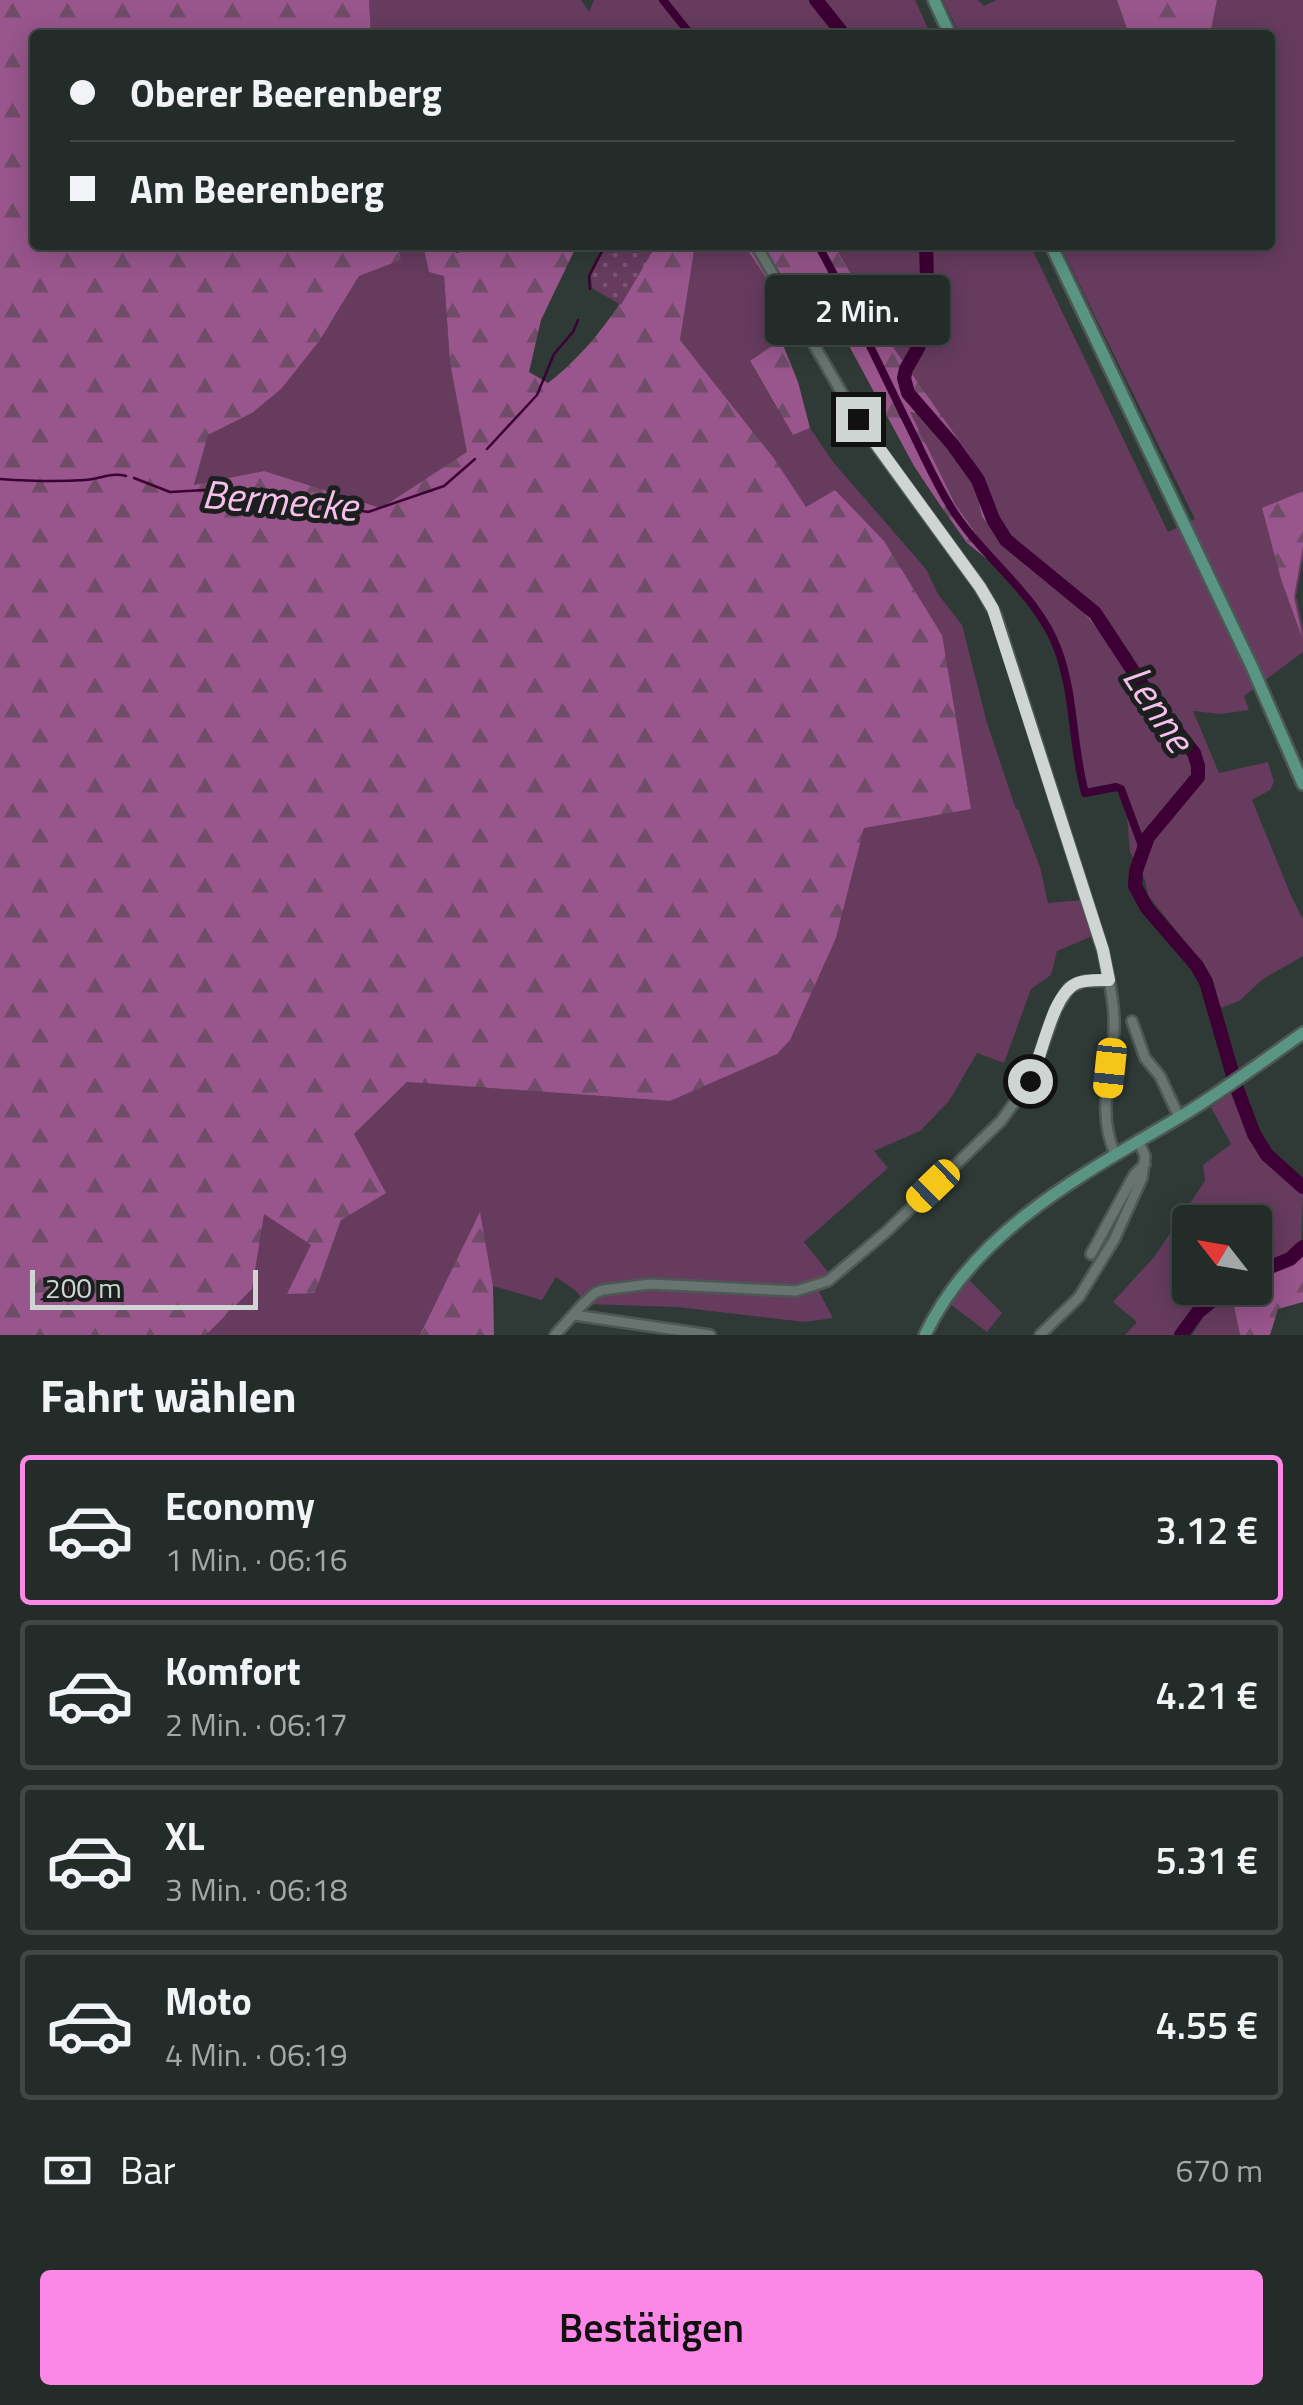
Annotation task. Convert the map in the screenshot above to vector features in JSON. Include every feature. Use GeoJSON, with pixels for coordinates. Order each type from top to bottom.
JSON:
{"type":"FeatureCollection","features":[{"type":"Feature","properties":{"kind":"main road"},"geometry":{"type":"LineString","coordinates":[[934,0],[948,30]]}},
{"type":"Feature","properties":{"kind":"main road"},"geometry":{"type":"LineString","coordinates":[[1053,250],[1252,667],[1302,781]]}},
{"type":"Feature","properties":{"kind":"main road"},"geometry":{"type":"LineString","coordinates":[[925,1335],[949,1293],[996,1242],[1058,1191],[1222,1090],[1303,1033]]}},
{"type":"Feature","properties":{"kind":"street"},"geometry":{"type":"LineString","coordinates":[[759,250],[858,419],[993,609],[1096,924],[1109,980],[1114,1028],[1105,1120],[1116,1154]]}},
{"type":"Feature","properties":{"kind":"street"},"geometry":{"type":"LineString","coordinates":[[556,1335],[590,1297],[603,1290],[650,1284],[796,1291],[828,1281],[886,1232],[1001,1121],[1030,1081],[1056,1008],[1069,988],[1084,981],[1109,980]]}},
{"type":"Feature","properties":{"kind":"street"},"geometry":{"type":"LineString","coordinates":[[1133,1024],[1145,1058],[1160,1076],[1179,1117]]}},
{"type":"Feature","properties":{"kind":"street"},"geometry":{"type":"LineString","coordinates":[[1040,1335],[1088,1286],[1127,1214],[1144,1164],[1138,1140]]}},
{"type":"Feature","properties":{"kind":"street"},"geometry":{"type":"LineString","coordinates":[[1091,1254],[1134,1175],[1144,1164]]}},
{"type":"Feature","properties":{"kind":"street"},"geometry":{"type":"LineString","coordinates":[[574,1315],[710,1335]]}},
{"type":"Feature","properties":{"kind":"shaded area"},"geometry":{"type":"Polygon","coordinates":[[[369,0],[581,0],[589,12],[594,0],[915,0],[929,30],[371,30],[369,0]]]}},
{"type":"Feature","properties":{"kind":"shaded area"},"geometry":{"type":"Polygon","coordinates":[[[943,0],[978,0],[984,6],[997,0],[1117,0],[1127,30],[958,30],[943,0]]]}},
{"type":"Feature","properties":{"kind":"shaded area"},"geometry":{"type":"Polygon","coordinates":[[[1217,0],[1303,0],[1303,558],[1296,596],[1303,652],[1244,696],[1249,710],[1221,714],[1193,711],[1219,773],[1268,762],[1274,782],[1270,790],[1252,800],[1303,919],[1303,956],[1263,979],[1239,1001],[1221,1008],[1195,955],[1148,895],[1145,880],[1130,852],[1123,791],[1116,787],[1085,793],[1064,674],[1047,626],[963,516],[909,411],[918,413],[974,479],[982,517],[1000,539],[1080,608],[1184,747],[1191,739],[1132,655],[1092,608],[1030,557],[1008,532],[970,456],[895,350],[837,250],[1032,250],[1168,532],[1195,519],[1062,250],[1275,250],[1275,30],[1211,30],[1217,0]]]}},
{"type":"Feature","properties":{"kind":"shaded area"},"geometry":{"type":"Polygon","coordinates":[[[398,250],[424,250],[429,272],[444,275],[450,363],[468,452],[381,508],[264,471],[194,486],[208,435],[252,413],[320,340],[359,276],[400,260],[398,250]]]}},
{"type":"Feature","properties":{"kind":"shaded area"},"geometry":{"type":"Polygon","coordinates":[[[604,250],[653,250],[621,305],[592,288],[591,275],[604,250]]]}},
{"type":"Feature","properties":{"kind":"shaded area"},"geometry":{"type":"Polygon","coordinates":[[[694,250],[747,250],[803,332],[781,340],[750,362],[793,435],[810,428],[833,462],[926,569],[938,594],[962,625],[987,723],[1040,867],[1048,903],[1083,900],[1095,935],[1057,951],[1051,975],[1031,989],[1004,1063],[977,1053],[949,1101],[920,1131],[874,1151],[888,1168],[804,1242],[832,1277],[817,1288],[833,1318],[805,1322],[677,1307],[586,1304],[556,1277],[542,1300],[493,1286],[480,1214],[420,1335],[206,1335],[252,1289],[263,1213],[311,1245],[315,1293],[341,1220],[354,1134],[407,1082],[669,1101],[836,938],[864,828],[942,635],[884,542],[835,490],[806,508],[773,457],[680,340],[694,250]]]}},
{"type":"Feature","properties":{"kind":"shaded area"},"geometry":{"type":"Polygon","coordinates":[[[1235,1090],[1250,1134],[1264,1158],[1303,1194],[1301,1247],[1289,1257],[1272,1263],[1272,1205],[1189,1205],[1205,1181],[1203,1165],[1231,1144],[1211,1107],[1235,1090]]]}},
{"type":"Feature","properties":{"kind":"shaded area"},"geometry":{"type":"Polygon","coordinates":[[[1172,1230],[1172,1305],[1202,1305],[1177,1335],[1125,1335],[1137,1322],[1113,1302],[1155,1256],[1172,1230]]]}},
{"type":"Feature","properties":{"kind":"shaded area"},"geometry":{"type":"Polygon","coordinates":[[[969,1280],[1002,1313],[987,1332],[950,1304],[969,1280]]]}},
{"type":"Feature","properties":{"kind":"shaded area"},"geometry":{"type":"Polygon","coordinates":[[[1210,1305],[1234,1305],[1240,1335],[1192,1335],[1210,1305]]]}},
{"type":"Feature","properties":{"kind":"green space"},"geometry":{"type":"Polygon","coordinates":[[[0,0],[369,0],[371,30],[30,30],[30,250],[398,250],[401,260],[359,276],[320,340],[281,389],[252,413],[208,435],[194,485],[264,471],[381,508],[467,452],[450,363],[444,276],[429,272],[424,250],[575,250],[541,320],[529,372],[548,383],[608,321],[653,250],[694,250],[680,340],[773,457],[806,507],[835,490],[884,541],[942,635],[971,809],[864,828],[836,938],[790,1040],[777,1054],[670,1101],[407,1082],[354,1134],[386,1193],[341,1220],[315,1293],[287,1294],[311,1245],[264,1214],[252,1289],[206,1335],[0,1335],[0,0]]]}},
{"type":"Feature","properties":{"kind":"green space"},"geometry":{"type":"Polygon","coordinates":[[[1117,0],[1217,0],[1211,30],[1127,30],[1117,0]]]}},
{"type":"Feature","properties":{"kind":"green space"},"geometry":{"type":"Polygon","coordinates":[[[747,250],[837,250],[895,350],[970,456],[1008,532],[1030,557],[1092,608],[1132,656],[1191,739],[1185,748],[1080,608],[1000,539],[982,517],[974,479],[918,413],[910,412],[955,504],[1002,571],[967,543],[914,466],[834,318],[803,332],[747,250]]]}},
{"type":"Feature","properties":{"kind":"green space"},"geometry":{"type":"Polygon","coordinates":[[[781,340],[798,382],[810,428],[793,435],[750,361],[781,340]]]}},
{"type":"Feature","properties":{"kind":"green space"},"geometry":{"type":"Polygon","coordinates":[[[1303,491],[1303,546],[1294,597],[1303,640],[1262,508],[1303,491]]]}},
{"type":"Feature","properties":{"kind":"green space"},"geometry":{"type":"Polygon","coordinates":[[[480,1212],[493,1286],[494,1335],[420,1335],[480,1212]]]}},
{"type":"Feature","properties":{"kind":"green space"},"geometry":{"type":"Polygon","coordinates":[[[1303,1243],[1303,1302],[1278,1309],[1270,1335],[1240,1335],[1234,1305],[1272,1305],[1272,1263],[1303,1243]]]}},
{"type":"Feature","properties":{"kind":"waterway"},"geometry":{"type":"LineString","coordinates":[[663,0],[687,30]]}},
{"type":"Feature","properties":{"kind":"waterway","name":"Lenne"},"geometry":{"type":"LineString","coordinates":[[816,0],[840,30]]}},
{"type":"Feature","properties":{"kind":"waterway","name":"Bermecke"},"geometry":{"type":"LineString","coordinates":[[590,289],[589,276],[602,250]]}},
{"type":"Feature","properties":{"kind":"waterway"},"geometry":{"type":"LineString","coordinates":[[821,250],[949,504],[1049,629],[1068,685],[1085,793],[1121,789],[1143,853]]}},
{"type":"Feature","properties":{"kind":"waterway","name":"Lenne"},"geometry":{"type":"LineString","coordinates":[[926,250],[928,314],[918,348],[906,369],[908,393],[978,480],[1006,540],[1095,613],[1153,701],[1194,753],[1198,777],[1148,837],[1135,886],[1147,908],[1206,982],[1254,1134],[1267,1155],[1303,1187]]}},
{"type":"Feature","properties":{"kind":"waterway","name":"Bermecke"},"geometry":{"type":"LineString","coordinates":[[487,449],[537,395],[554,354],[578,320]]}},
{"type":"Feature","properties":{"kind":"waterway","name":"Bermecke"},"geometry":{"type":"LineString","coordinates":[[134,478],[170,492],[239,488],[368,512],[444,486],[475,459]]}},
{"type":"Feature","properties":{"kind":"waterway","name":"Bermecke"},"geometry":{"type":"LineString","coordinates":[[0,479],[63,481],[126,476]]}},
{"type":"Feature","properties":{"kind":"waterway","name":"Lenne"},"geometry":{"type":"LineString","coordinates":[[1272,1266],[1290,1259],[1303,1247]]}},
{"type":"Feature","properties":{"kind":"waterway","name":"Lenne"},"geometry":{"type":"LineString","coordinates":[[1181,1335],[1207,1305]]}},
{"type":"Feature","properties":{"kind":"route"},"geometry":{"type":"LineString","coordinates":[[858,419],[993,609],[1103,950],[1109,980],[1084,981],[1069,988],[1056,1008],[1030,1081]]}}]}
